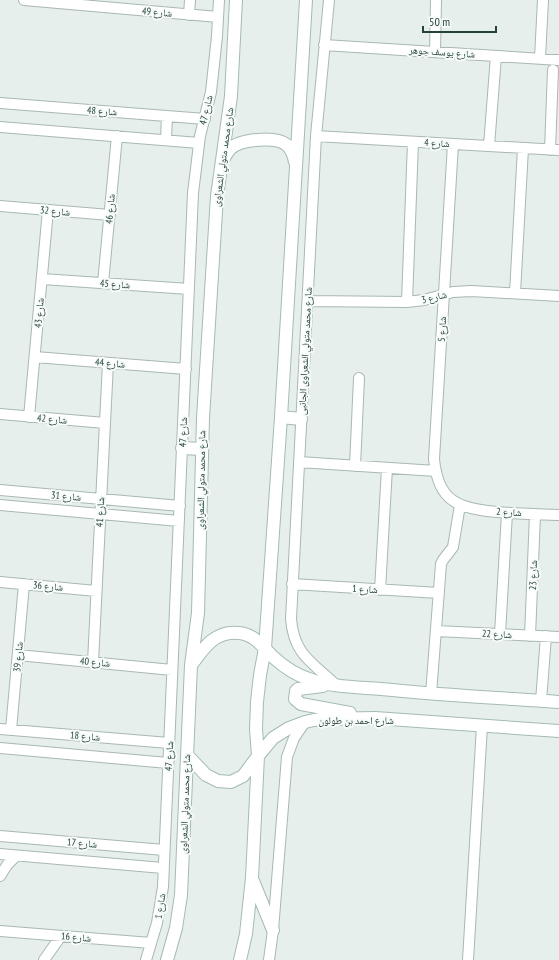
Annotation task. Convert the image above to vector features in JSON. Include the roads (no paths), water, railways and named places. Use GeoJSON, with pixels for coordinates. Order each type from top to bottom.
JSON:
{"type":"FeatureCollection","features":[{"type":"Feature","properties":{"kind":"street","name":"شارع 49"},"geometry":{"type":"LineString","coordinates":[[24,0],[218,17]]}},
{"type":"Feature","properties":{"kind":"street"},"geometry":{"type":"LineString","coordinates":[[189,15],[190,0]]}},
{"type":"Feature","properties":{"kind":"street","name":"شارع 47"},"geometry":{"type":"LineString","coordinates":[[164,850],[193,192],[199,143],[211,92],[219,0]]}},
{"type":"Feature","properties":{"kind":"street","name":"شارع محمد متولي الشعراوى"},"geometry":{"type":"LineString","coordinates":[[167,960],[176,928],[181,895],[191,665],[198,613],[202,449],[217,196],[231,96],[236,0]]}},
{"type":"Feature","properties":{"kind":"street"},"geometry":{"type":"LineString","coordinates":[[240,960],[246,934],[252,878],[258,756],[256,729],[257,702],[265,648],[281,417],[306,0]]}},
{"type":"Feature","properties":{"kind":"street","name":"شارع محمد متولي الشعراوى الجانبى"},"geometry":{"type":"LineString","coordinates":[[328,0],[316,136],[291,619],[292,631],[296,643],[302,653],[336,685]]}},
{"type":"Feature","properties":{"kind":"street"},"geometry":{"type":"LineString","coordinates":[[435,52],[436,0]]}},
{"type":"Feature","properties":{"kind":"street"},"geometry":{"type":"LineString","coordinates":[[540,58],[543,0]]}},
{"type":"Feature","properties":{"kind":"street","name":"شارع يوسف جوهر"},"geometry":{"type":"LineString","coordinates":[[324,45],[559,60]]}},
{"type":"Feature","properties":{"kind":"street"},"geometry":{"type":"LineString","coordinates":[[489,146],[496,56]]}},
{"type":"Feature","properties":{"kind":"street"},"geometry":{"type":"LineString","coordinates":[[553,70],[555,150]]}},
{"type":"Feature","properties":{"kind":"street","name":"شارع 48"},"geometry":{"type":"LineString","coordinates":[[0,103],[205,119]]}},
{"type":"Feature","properties":{"kind":"street"},"geometry":{"type":"LineString","coordinates":[[166,140],[167,116]]}},
{"type":"Feature","properties":{"kind":"street"},"geometry":{"type":"LineString","coordinates":[[0,127],[199,143]]}},
{"type":"Feature","properties":{"kind":"street","name":"شارع 46"},"geometry":{"type":"LineString","coordinates":[[103,283],[117,136]]}},
{"type":"Feature","properties":{"kind":"street","name":"شارع 4"},"geometry":{"type":"LineString","coordinates":[[316,136],[555,150]]}},
{"type":"Feature","properties":{"kind":"street"},"geometry":{"type":"LineString","coordinates":[[222,162],[230,149],[247,140],[257,140],[282,143],[288,146],[296,165]]}},
{"type":"Feature","properties":{"kind":"street"},"geometry":{"type":"LineString","coordinates":[[407,302],[413,142]]}},
{"type":"Feature","properties":{"kind":"street","name":"شارع 5"},"geometry":{"type":"LineString","coordinates":[[453,144],[434,459],[438,481],[444,492],[460,505]]}},
{"type":"Feature","properties":{"kind":"street"},"geometry":{"type":"LineString","coordinates":[[515,293],[523,148]]}},
{"type":"Feature","properties":{"kind":"street","name":"شارع 32"},"geometry":{"type":"LineString","coordinates":[[0,206],[110,215]]}},
{"type":"Feature","properties":{"kind":"street","name":"شارع 43"},"geometry":{"type":"LineString","coordinates":[[29,417],[48,210]]}},
{"type":"Feature","properties":{"kind":"street","name":"شارع 45"},"geometry":{"type":"LineString","coordinates":[[42,278],[189,289]]}},
{"type":"Feature","properties":{"kind":"street","name":"شارع 3"},"geometry":{"type":"LineString","coordinates":[[308,301],[407,302],[471,290],[559,296]]}},
{"type":"Feature","properties":{"kind":"street","name":"شارع 44"},"geometry":{"type":"LineString","coordinates":[[35,357],[186,369]]}},
{"type":"Feature","properties":{"kind":"street","name":"شارع 41"},"geometry":{"type":"LineString","coordinates":[[93,662],[108,363]]}},
{"type":"Feature","properties":{"kind":"street"},"geometry":{"type":"LineString","coordinates":[[355,466],[359,378]]}},
{"type":"Feature","properties":{"kind":"street","name":"شارع 42"},"geometry":{"type":"LineString","coordinates":[[0,414],[105,423]]}},
{"type":"Feature","properties":{"kind":"street"},"geometry":{"type":"LineString","coordinates":[[281,417],[301,419]]}},
{"type":"Feature","properties":{"kind":"street"},"geometry":{"type":"LineString","coordinates":[[182,448],[202,449]]}},
{"type":"Feature","properties":{"kind":"street"},"geometry":{"type":"LineString","coordinates":[[299,462],[436,471]]}},
{"type":"Feature","properties":{"kind":"street"},"geometry":{"type":"LineString","coordinates":[[380,590],[387,468]]}},
{"type":"Feature","properties":{"kind":"street","name":"شارع 31"},"geometry":{"type":"LineString","coordinates":[[0,490],[180,506]]}},
{"type":"Feature","properties":{"kind":"street","name":"شارع 31"},"geometry":{"type":"LineString","coordinates":[[0,505],[179,521]]}},
{"type":"Feature","properties":{"kind":"street"},"geometry":{"type":"LineString","coordinates":[[431,694],[441,564],[453,547],[460,505]]}},
{"type":"Feature","properties":{"kind":"street","name":"شارع 2"},"geometry":{"type":"LineString","coordinates":[[460,505],[475,510],[559,515]]}},
{"type":"Feature","properties":{"kind":"street"},"geometry":{"type":"LineString","coordinates":[[500,634],[506,513]]}},
{"type":"Feature","properties":{"kind":"street","name":"شارع 23"},"geometry":{"type":"LineString","coordinates":[[530,636],[535,514]]}},
{"type":"Feature","properties":{"kind":"street","name":"شارع 36"},"geometry":{"type":"LineString","coordinates":[[0,582],[96,591]]}},
{"type":"Feature","properties":{"kind":"street","name":"شارع 39"},"geometry":{"type":"LineString","coordinates":[[11,730],[24,584]]}},
{"type":"Feature","properties":{"kind":"street","name":"شارع 1"},"geometry":{"type":"LineString","coordinates":[[292,584],[439,593]]}},
{"type":"Feature","properties":{"kind":"street","name":"شارع 22"},"geometry":{"type":"LineString","coordinates":[[436,631],[559,637]]}},
{"type":"Feature","properties":{"kind":"street"},"geometry":{"type":"LineString","coordinates":[[191,665],[206,645],[213,639],[222,634],[231,632],[241,633],[258,641],[274,658],[296,673],[309,679],[336,685],[431,694],[559,702]]}},
{"type":"Feature","properties":{"kind":"street"},"geometry":{"type":"LineString","coordinates":[[541,700],[546,636]]}},
{"type":"Feature","properties":{"kind":"street","name":"شارع 40"},"geometry":{"type":"LineString","coordinates":[[18,655],[172,670]]}},
{"type":"Feature","properties":{"kind":"street"},"geometry":{"type":"LineString","coordinates":[[336,685],[298,689],[295,699],[301,704],[375,718]]}},
{"type":"Feature","properties":{"kind":"street","name":"شارع احمد بن طولون"},"geometry":{"type":"LineString","coordinates":[[187,755],[206,775],[218,781],[231,782],[243,776],[274,738],[289,728],[305,722],[323,719],[375,718],[559,731]]}},
{"type":"Feature","properties":{"kind":"street"},"geometry":{"type":"LineString","coordinates":[[269,960],[273,930],[287,756],[294,738],[305,722]]}},
{"type":"Feature","properties":{"kind":"street"},"geometry":{"type":"LineString","coordinates":[[468,960],[482,726]]}},
{"type":"Feature","properties":{"kind":"street","name":"شارع 18"},"geometry":{"type":"LineString","coordinates":[[0,729],[169,742]]}},
{"type":"Feature","properties":{"kind":"street","name":"شارع 18"},"geometry":{"type":"LineString","coordinates":[[0,748],[168,763]]}},
{"type":"Feature","properties":{"kind":"street","name":"شارع 17"},"geometry":{"type":"LineString","coordinates":[[0,836],[164,850]]}},
{"type":"Feature","properties":{"kind":"street","name":"شارع 1"},"geometry":{"type":"LineString","coordinates":[[146,960],[157,923],[163,887],[164,850]]}},
{"type":"Feature","properties":{"kind":"street","name":"شارع 17"},"geometry":{"type":"LineString","coordinates":[[0,854],[164,868]]}},
{"type":"Feature","properties":{"kind":"street"},"geometry":{"type":"LineString","coordinates":[[0,876],[7,865],[16,856]]}},
{"type":"Feature","properties":{"kind":"street"},"geometry":{"type":"LineString","coordinates":[[252,878],[273,930]]}},
{"type":"Feature","properties":{"kind":"street","name":"شارع 16"},"geometry":{"type":"LineString","coordinates":[[0,930],[151,943]]}},
{"type":"Feature","properties":{"kind":"street"},"geometry":{"type":"LineString","coordinates":[[44,960],[61,936]]}}]}
